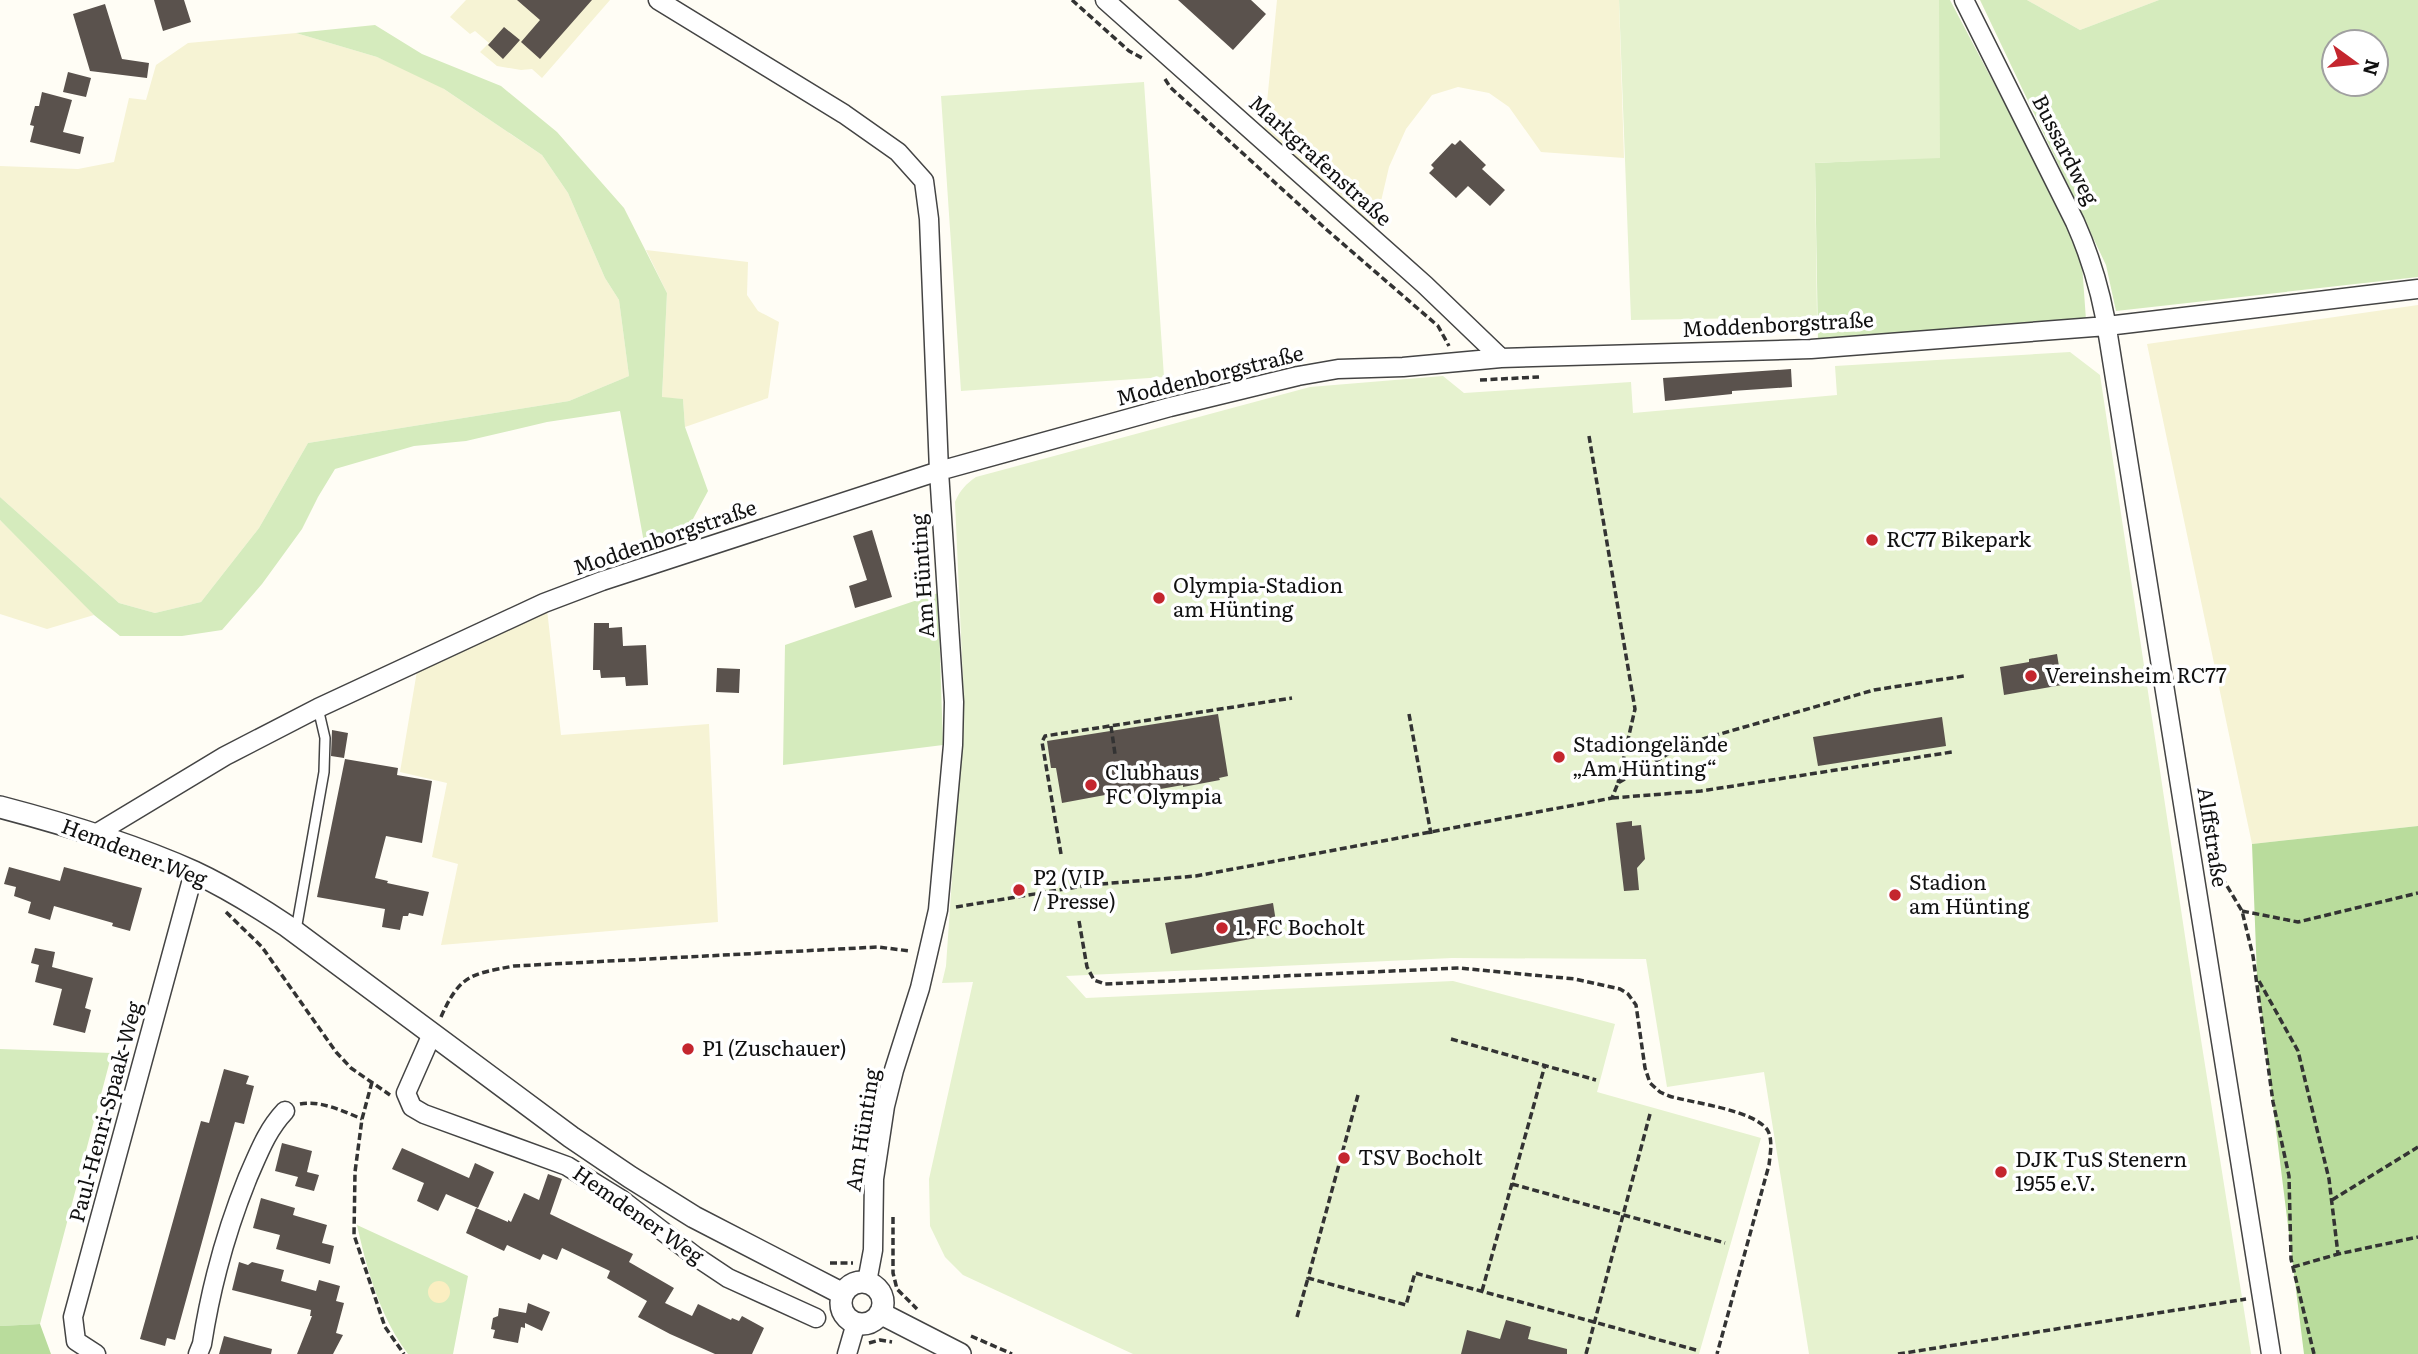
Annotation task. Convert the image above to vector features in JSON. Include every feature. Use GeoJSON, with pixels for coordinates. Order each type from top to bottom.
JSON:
{"type":"FeatureCollection","features":[{"type":"Feature","properties":{"kind":"street","name":"Am Hünting"},"geometry":{"type":"LineString","coordinates":[[658,0],[844,114],[898,152],[924,181],[929,219],[939,471],[954,713],[952,758],[938,910],[928,956],[885,1106],[874,1179],[874,1239],[867,1282]]}},
{"type":"Feature","properties":{"kind":"street","name":"Markgrafenstraße"},"geometry":{"type":"LineString","coordinates":[[1105,0],[1425,285],[1501,358]]}},
{"type":"Feature","properties":{"kind":"street","name":"Bussardweg"},"geometry":{"type":"LineString","coordinates":[[1964,0],[2089,254],[2107,327]]}},
{"type":"Feature","properties":{"kind":"street","name":"Moddenborgstraße"},"geometry":{"type":"LineString","coordinates":[[94,835],[225,756],[318,708],[555,599],[602,581],[939,471],[1170,407],[1298,376],[1338,369],[1501,358],[1811,349],[2107,327],[2418,289]]}},
{"type":"Feature","properties":{"kind":"street","name":"Alffstraße"},"geometry":{"type":"LineString","coordinates":[[2107,327],[2271,1354]]}},
{"type":"Feature","properties":{"kind":"street","name":"Hemdener Weg"},"geometry":{"type":"LineString","coordinates":[[0,807],[94,835],[194,872],[249,901],[630,1177],[694,1217],[843,1294]]}},
{"type":"Feature","properties":{"kind":"street","name":"Paul-Henri-Spaak-Weg"},"geometry":{"type":"LineString","coordinates":[[96,1354],[76,1341],[73,1317],[194,872]]}},
{"type":"Feature","properties":{"kind":"street"},"geometry":{"type":"LineString","coordinates":[[412,1107],[406,1093],[432,1034]]}},
{"type":"Feature","properties":{"kind":"street","name":"Hemdener Weg"},"geometry":{"type":"LineString","coordinates":[[412,1107],[424,1114],[568,1166],[596,1181],[728,1278],[816,1318]]}},
{"type":"Feature","properties":{"kind":"street"},"geometry":{"type":"LineString","coordinates":[[198,1354],[231,1219],[271,1126],[285,1111]]}},
{"type":"Feature","properties":{"kind":"street"},"geometry":{"type":"LineString","coordinates":[[867,1282],[880,1291],[883,1306],[880,1314],[867,1323],[856,1323],[846,1317],[843,1311],[843,1294],[850,1285],[867,1282]]}},
{"type":"Feature","properties":{"kind":"street"},"geometry":{"type":"LineString","coordinates":[[880,1314],[965,1345]]}},
{"type":"Feature","properties":{"kind":"street"},"geometry":{"type":"LineString","coordinates":[[847,1354],[856,1323]]}},
{"type":"Feature","properties":{"kind":"lane"},"geometry":{"type":"LineString","coordinates":[[296,933],[324,772],[325,738],[318,708]]}},
{"type":"Feature","properties":{"kind":"path"},"geometry":{"type":"LineString","coordinates":[[1072,0],[1129,51],[1152,64]]}},
{"type":"Feature","properties":{"kind":"path"},"geometry":{"type":"LineString","coordinates":[[1162,74],[1170,87],[1317,221],[1438,326],[1465,375],[1478,380],[1541,377]]}},
{"type":"Feature","properties":{"kind":"path"},"geometry":{"type":"LineString","coordinates":[[1589,436],[1635,709],[1612,798]]}},
{"type":"Feature","properties":{"kind":"path"},"geometry":{"type":"LineString","coordinates":[[1618,783],[1685,744],[1874,690],[1964,676]]}},
{"type":"Feature","properties":{"kind":"path"},"geometry":{"type":"LineString","coordinates":[[1061,854],[1042,742],[1045,736],[1292,698]]}},
{"type":"Feature","properties":{"kind":"path"},"geometry":{"type":"LineString","coordinates":[[1409,714],[1431,834]]}},
{"type":"Feature","properties":{"kind":"path"},"geometry":{"type":"LineString","coordinates":[[1111,726],[1115,754]]}},
{"type":"Feature","properties":{"kind":"path"},"geometry":{"type":"LineString","coordinates":[[938,910],[1089,885],[1196,876],[1612,798],[1701,791],[1952,752]]}},
{"type":"Feature","properties":{"kind":"path"},"geometry":{"type":"LineString","coordinates":[[2206,851],[2242,911],[2256,977],[2273,1102],[2288,1176],[2293,1267],[2314,1354]]}},
{"type":"Feature","properties":{"kind":"path"},"geometry":{"type":"LineString","coordinates":[[2242,911],[2298,922],[2418,893]]}},
{"type":"Feature","properties":{"kind":"path"},"geometry":{"type":"LineString","coordinates":[[217,904],[262,947],[336,1052],[351,1068],[398,1101],[412,1107]]}},
{"type":"Feature","properties":{"kind":"path"},"geometry":{"type":"LineString","coordinates":[[1079,921],[1087,967],[1094,980],[1105,984],[1459,968],[1575,979],[1620,989],[1628,994],[1636,1005],[1644,1068],[1650,1083],[1669,1096],[1751,1118],[1768,1131],[1771,1142],[1769,1165],[1717,1354]]}},
{"type":"Feature","properties":{"kind":"path"},"geometry":{"type":"LineString","coordinates":[[432,1034],[449,997],[472,974],[514,966],[878,947],[907,950],[928,956]]}},
{"type":"Feature","properties":{"kind":"path"},"geometry":{"type":"LineString","coordinates":[[2256,977],[2298,1052],[2329,1179],[2338,1254]]}},
{"type":"Feature","properties":{"kind":"path"},"geometry":{"type":"LineString","coordinates":[[1451,1039],[1596,1080]]}},
{"type":"Feature","properties":{"kind":"path"},"geometry":{"type":"LineString","coordinates":[[1482,1291],[1545,1065]]}},
{"type":"Feature","properties":{"kind":"path"},"geometry":{"type":"LineString","coordinates":[[372,1082],[362,1119],[355,1172],[352,1216],[354,1235],[385,1327],[404,1354]]}},
{"type":"Feature","properties":{"kind":"path"},"geometry":{"type":"LineString","coordinates":[[1297,1317],[1359,1095]]}},
{"type":"Feature","properties":{"kind":"path"},"geometry":{"type":"LineString","coordinates":[[285,1111],[303,1102],[318,1104],[362,1119]]}},
{"type":"Feature","properties":{"kind":"path"},"geometry":{"type":"LineString","coordinates":[[1586,1354],[1650,1114]]}},
{"type":"Feature","properties":{"kind":"path"},"geometry":{"type":"LineString","coordinates":[[2332,1200],[2418,1147]]}},
{"type":"Feature","properties":{"kind":"path"},"geometry":{"type":"LineString","coordinates":[[1512,1184],[1725,1243]]}},
{"type":"Feature","properties":{"kind":"path"},"geometry":{"type":"LineString","coordinates":[[893,1216],[893,1273],[897,1289],[926,1314]]}},
{"type":"Feature","properties":{"kind":"path"},"geometry":{"type":"LineString","coordinates":[[2293,1267],[2338,1254],[2418,1237]]}},
{"type":"Feature","properties":{"kind":"path"},"geometry":{"type":"LineString","coordinates":[[821,1258],[833,1264],[842,1264]]}},
{"type":"Feature","properties":{"kind":"path"},"geometry":{"type":"LineString","coordinates":[[1308,1278],[1406,1305],[1415,1273],[1696,1350]]}},
{"type":"Feature","properties":{"kind":"path"},"geometry":{"type":"LineString","coordinates":[[1898,1354],[2262,1297]]}},
{"type":"Feature","properties":{"kind":"path"},"geometry":{"type":"LineString","coordinates":[[866,1343],[880,1340],[898,1344]]}},
{"type":"Feature","properties":{"kind":"path"},"geometry":{"type":"LineString","coordinates":[[965,1345],[1012,1354]]}},
{"type":"Feature","properties":{"kind":"shaded area"},"geometry":{"type":"Polygon","coordinates":[[[466,0],[610,0],[542,78],[532,69],[497,66],[480,52],[489,43],[475,31],[470,34],[450,17],[466,0]]]}},
{"type":"Feature","properties":{"kind":"shaded area"},"geometry":{"type":"Polygon","coordinates":[[[1277,0],[1619,0],[1624,158],[1541,152],[1509,107],[1489,93],[1458,87],[1432,95],[1406,129],[1389,167],[1375,227],[1264,133],[1277,0]]]}},
{"type":"Feature","properties":{"kind":"shaded area"},"geometry":{"type":"Polygon","coordinates":[[[2027,0],[2159,0],[2080,30],[2027,0]]]}},
{"type":"Feature","properties":{"kind":"shaded area"},"geometry":{"type":"Polygon","coordinates":[[[296,33],[377,57],[432,81],[542,155],[568,193],[605,278],[619,300],[629,376],[569,401],[308,443],[259,528],[201,602],[155,613],[119,603],[0,497],[0,166],[78,169],[114,162],[129,98],[146,100],[156,65],[188,43],[296,33]]]}},
{"type":"Feature","properties":{"kind":"shaded area"},"geometry":{"type":"Polygon","coordinates":[[[646,250],[748,262],[747,295],[758,311],[779,322],[768,398],[685,427],[683,399],[662,398],[667,293],[646,250]]]}},
{"type":"Feature","properties":{"kind":"shaded area"},"geometry":{"type":"Polygon","coordinates":[[[2418,305],[2418,826],[2252,844],[2147,344],[2418,305]]]}},
{"type":"Feature","properties":{"kind":"shaded area"},"geometry":{"type":"Polygon","coordinates":[[[0,520],[94,615],[47,629],[0,614],[0,520]]]}},
{"type":"Feature","properties":{"kind":"shaded area"},"geometry":{"type":"Polygon","coordinates":[[[547,609],[561,735],[709,724],[718,922],[441,945],[458,864],[432,857],[447,783],[400,772],[418,665],[547,609]]]}},
{"type":"Feature","properties":{"kind":"green space"},"geometry":{"type":"Polygon","coordinates":[[[1619,0],[1939,0],[1940,158],[1815,163],[1817,317],[1631,320],[1619,0]]]}},
{"type":"Feature","properties":{"kind":"green space"},"geometry":{"type":"Polygon","coordinates":[[[1939,0],[1950,0],[2069,226],[2082,264],[2086,320],[1818,340],[1815,163],[1939,157],[1939,0]]]}},
{"type":"Feature","properties":{"kind":"green space"},"geometry":{"type":"Polygon","coordinates":[[[1980,0],[2027,0],[2080,30],[2159,0],[2418,0],[2418,277],[2116,311],[2106,265],[1980,0]]]}},
{"type":"Feature","properties":{"kind":"green space"},"geometry":{"type":"Polygon","coordinates":[[[375,25],[422,54],[501,86],[557,132],[624,208],[667,293],[662,397],[683,399],[685,427],[708,491],[686,532],[647,559],[620,411],[547,422],[466,441],[414,446],[335,469],[302,529],[262,584],[222,630],[182,636],[120,636],[94,615],[0,520],[0,497],[119,603],[155,613],[201,602],[259,528],[308,443],[569,401],[629,376],[619,300],[605,278],[568,193],[542,155],[444,89],[377,57],[296,33],[375,25]]]}},
{"type":"Feature","properties":{"kind":"green space"},"geometry":{"type":"Polygon","coordinates":[[[1144,82],[1164,377],[961,391],[941,96],[1144,82]]]}},
{"type":"Feature","properties":{"kind":"green space","name":"Stadiongelände „Am Hünting“"},"geometry":{"type":"Polygon","coordinates":[[[2070,352],[2100,375],[2251,1354],[1809,1354],[1764,1072],[1667,1087],[1646,959],[1452,958],[1066,976],[1086,998],[1453,981],[1615,1024],[1597,1092],[1761,1138],[1699,1354],[1133,1354],[963,1275],[945,1257],[930,1226],[929,1179],[973,982],[942,983],[946,966],[964,703],[955,502],[969,482],[976,477],[1310,387],[1443,376],[1464,393],[1631,382],[1633,413],[1837,395],[1835,366],[2070,352]]]}},
{"type":"Feature","properties":{"kind":"green space"},"geometry":{"type":"Polygon","coordinates":[[[938,593],[943,745],[783,765],[785,645],[938,593]]]}},
{"type":"Feature","properties":{"kind":"green space"},"geometry":{"type":"Polygon","coordinates":[[[2418,826],[2418,1354],[2304,1354],[2257,977],[2252,844],[2418,826]]]}},
{"type":"Feature","properties":{"kind":"green space"},"geometry":{"type":"Polygon","coordinates":[[[0,1049],[112,1053],[40,1324],[0,1326],[0,1049]]]}},
{"type":"Feature","properties":{"kind":"green space"},"geometry":{"type":"Polygon","coordinates":[[[357,1225],[468,1276],[453,1354],[408,1354],[382,1309],[357,1225]]]}},
{"type":"Feature","properties":{"kind":"green space"},"geometry":{"type":"Polygon","coordinates":[[[40,1324],[51,1354],[0,1354],[0,1326],[40,1324]]]}},
{"type":"Feature","properties":{"kind":"sand"},"geometry":{"type":"Polygon","coordinates":[[[439,1281],[447,1284],[450,1292],[447,1300],[439,1303],[431,1300],[428,1292],[431,1284],[439,1281]]]}},
{"type":"Feature","properties":{"kind":"building"},"geometry":{"type":"Polygon","coordinates":[[[154,0],[184,0],[191,22],[163,31],[154,0]]]}},
{"type":"Feature","properties":{"kind":"building"},"geometry":{"type":"Polygon","coordinates":[[[517,0],[592,0],[540,59],[521,42],[540,20],[517,0]]]}},
{"type":"Feature","properties":{"kind":"building"},"geometry":{"type":"Polygon","coordinates":[[[1178,0],[1251,0],[1266,14],[1233,50],[1178,0]]]}},
{"type":"Feature","properties":{"kind":"building"},"geometry":{"type":"Polygon","coordinates":[[[105,4],[122,59],[149,63],[147,78],[90,71],[73,14],[105,4]]]}},
{"type":"Feature","properties":{"kind":"building"},"geometry":{"type":"Polygon","coordinates":[[[504,27],[520,40],[503,59],[488,45],[504,27]]]}},
{"type":"Feature","properties":{"kind":"building"},"geometry":{"type":"Polygon","coordinates":[[[68,72],[91,78],[86,97],[63,92],[68,72]]]}},
{"type":"Feature","properties":{"kind":"building"},"geometry":{"type":"Polygon","coordinates":[[[42,92],[72,100],[63,132],[84,137],[80,154],[30,142],[34,126],[30,125],[42,92]]]}},
{"type":"Feature","properties":{"kind":"building"},"geometry":{"type":"Polygon","coordinates":[[[1460,140],[1486,165],[1482,169],[1505,190],[1490,206],[1468,186],[1456,198],[1429,173],[1434,168],[1431,165],[1452,143],[1455,145],[1460,140]]]}},
{"type":"Feature","properties":{"kind":"building"},"geometry":{"type":"Polygon","coordinates":[[[1791,369],[1792,387],[1732,391],[1732,394],[1665,401],[1663,378],[1791,369]]]}},
{"type":"Feature","properties":{"kind":"building"},"geometry":{"type":"Polygon","coordinates":[[[872,530],[892,597],[855,608],[849,586],[867,580],[853,536],[872,530]]]}},
{"type":"Feature","properties":{"kind":"building"},"geometry":{"type":"Polygon","coordinates":[[[594,623],[609,623],[609,628],[622,627],[623,646],[646,645],[648,685],[626,686],[625,677],[601,678],[600,670],[593,670],[594,623]]]}},
{"type":"Feature","properties":{"kind":"building","name":"Vereinsheim RC77"},"geometry":{"type":"Polygon","coordinates":[[[2057,654],[2062,685],[2004,695],[2000,667],[2057,654]]]}},
{"type":"Feature","properties":{"kind":"building"},"geometry":{"type":"Polygon","coordinates":[[[717,668],[740,669],[739,693],[716,692],[717,668]]]}},
{"type":"Feature","properties":{"kind":"building"},"geometry":{"type":"Polygon","coordinates":[[[1218,714],[1228,776],[1183,787],[1132,794],[1132,790],[1062,803],[1056,768],[1051,768],[1047,741],[1218,714]]]}},
{"type":"Feature","properties":{"kind":"building"},"geometry":{"type":"Polygon","coordinates":[[[1942,717],[1946,746],[1818,766],[1813,737],[1942,717]]]}},
{"type":"Feature","properties":{"kind":"building"},"geometry":{"type":"Polygon","coordinates":[[[332,730],[348,733],[344,758],[331,756],[332,730]]]}},
{"type":"Feature","properties":{"kind":"building"},"geometry":{"type":"Polygon","coordinates":[[[345,759],[398,768],[397,775],[432,781],[422,843],[386,836],[375,878],[429,892],[423,916],[409,913],[408,916],[403,916],[400,930],[382,927],[385,909],[317,897],[345,759]]]}},
{"type":"Feature","properties":{"kind":"building"},"geometry":{"type":"Polygon","coordinates":[[[1632,821],[1632,826],[1641,825],[1645,859],[1637,868],[1639,890],[1624,891],[1616,823],[1632,821]]]}},
{"type":"Feature","properties":{"kind":"building"},"geometry":{"type":"Polygon","coordinates":[[[9,867],[60,881],[64,867],[142,888],[130,931],[112,926],[113,923],[54,906],[50,920],[28,913],[31,902],[14,896],[16,887],[4,884],[9,867]]]}},
{"type":"Feature","properties":{"kind":"building","name":"1. FC Bocholt"},"geometry":{"type":"Polygon","coordinates":[[[1273,903],[1278,934],[1171,954],[1165,923],[1273,903]]]}},
{"type":"Feature","properties":{"kind":"building"},"geometry":{"type":"Polygon","coordinates":[[[35,948],[55,952],[52,967],[93,978],[85,1008],[91,1010],[85,1033],[53,1025],[62,989],[35,982],[39,965],[31,963],[35,948]]]}},
{"type":"Feature","properties":{"kind":"building"},"geometry":{"type":"Polygon","coordinates":[[[224,1069],[249,1076],[246,1084],[254,1086],[244,1124],[235,1122],[175,1340],[167,1338],[165,1346],[140,1339],[201,1121],[209,1123],[224,1069]]]}},
{"type":"Feature","properties":{"kind":"building"},"geometry":{"type":"Polygon","coordinates":[[[282,1143],[312,1151],[307,1172],[319,1175],[314,1191],[295,1186],[298,1177],[275,1171],[282,1143]]]}},
{"type":"Feature","properties":{"kind":"building"},"geometry":{"type":"Polygon","coordinates":[[[402,1148],[469,1178],[475,1163],[494,1172],[478,1208],[446,1194],[438,1211],[417,1201],[424,1183],[392,1169],[402,1148]]]}},
{"type":"Feature","properties":{"kind":"building"},"geometry":{"type":"Polygon","coordinates":[[[548,1174],[562,1179],[550,1214],[633,1254],[629,1262],[674,1288],[665,1303],[692,1316],[698,1304],[731,1320],[732,1318],[739,1321],[742,1316],[764,1328],[752,1354],[715,1354],[638,1317],[647,1301],[607,1278],[610,1271],[562,1248],[557,1260],[543,1254],[540,1260],[507,1245],[504,1251],[466,1233],[476,1208],[511,1222],[524,1193],[539,1200],[548,1174]]]}},
{"type":"Feature","properties":{"kind":"building"},"geometry":{"type":"Polygon","coordinates":[[[261,1198],[295,1208],[293,1215],[327,1225],[322,1243],[334,1246],[330,1264],[276,1249],[280,1235],[253,1228],[261,1198]]]}},
{"type":"Feature","properties":{"kind":"building"},"geometry":{"type":"Polygon","coordinates":[[[239,1262],[248,1265],[252,1262],[284,1270],[281,1281],[316,1291],[319,1280],[340,1286],[336,1301],[344,1303],[336,1333],[343,1335],[333,1354],[297,1354],[312,1316],[311,1310],[232,1290],[239,1262]]]}},
{"type":"Feature","properties":{"kind":"building"},"geometry":{"type":"Polygon","coordinates":[[[528,1303],[550,1312],[542,1331],[525,1323],[525,1328],[521,1327],[518,1343],[493,1338],[493,1318],[498,1316],[499,1308],[526,1313],[528,1303]]]}},
{"type":"Feature","properties":{"kind":"building"},"geometry":{"type":"Polygon","coordinates":[[[1506,1320],[1531,1327],[1528,1339],[1567,1349],[1567,1354],[1461,1354],[1467,1330],[1500,1339],[1506,1320]]]}},
{"type":"Feature","properties":{"kind":"building"},"geometry":{"type":"Polygon","coordinates":[[[224,1336],[272,1349],[271,1354],[219,1354],[224,1336]]]}},
{"type":"Feature","properties":{"kind":"place","name":"RC77 Bikepark"},"geometry":{"type":"Point","coordinates":[1872,540]}},
{"type":"Feature","properties":{"kind":"place","name":"Olympia-Stadion am Hünting"},"geometry":{"type":"Point","coordinates":[1159,598]}},
{"type":"Feature","properties":{"kind":"place","name":"Vereinsheim RC77"},"geometry":{"type":"Point","coordinates":[2031,676]}},
{"type":"Feature","properties":{"kind":"place","name":"Stadiongelände „Am Hünting“"},"geometry":{"type":"Point","coordinates":[1559,757]}},
{"type":"Feature","properties":{"kind":"place","name":"Clubhaus FC Olympia"},"geometry":{"type":"Point","coordinates":[1091,785]}},
{"type":"Feature","properties":{"kind":"place","name":"P2 (VIP / Presse)"},"geometry":{"type":"Point","coordinates":[1019,890]}},
{"type":"Feature","properties":{"kind":"place","name":"Stadion am Hünting"},"geometry":{"type":"Point","coordinates":[1895,895]}},
{"type":"Feature","properties":{"kind":"place","name":"1. FC Bocholt"},"geometry":{"type":"Point","coordinates":[1222,928]}},
{"type":"Feature","properties":{"kind":"place","name":"P1 (Zuschauer)"},"geometry":{"type":"Point","coordinates":[688,1049]}},
{"type":"Feature","properties":{"kind":"place","name":"TSV Bocholt"},"geometry":{"type":"Point","coordinates":[1344,1158]}},
{"type":"Feature","properties":{"kind":"place","name":"DJK TuS Stenern 1955 e.V."},"geometry":{"type":"Point","coordinates":[2001,1172]}}]}
